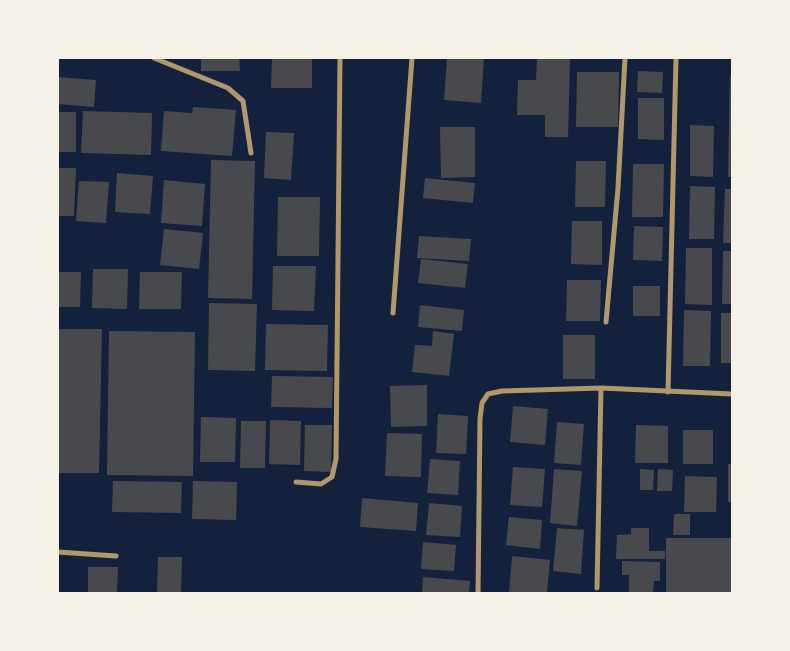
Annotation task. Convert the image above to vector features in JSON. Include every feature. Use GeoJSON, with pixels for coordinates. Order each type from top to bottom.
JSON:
{"type":"FeatureCollection","features":[{"type":"Feature","properties":{"kind":"street"},"geometry":{"type":"LineString","coordinates":[[154,58],[228,88],[243,101],[251,152]]}},
{"type":"Feature","properties":{"kind":"street"},"geometry":{"type":"LineString","coordinates":[[296,482],[321,484],[332,477],[336,459],[340,58]]}},
{"type":"Feature","properties":{"kind":"street"},"geometry":{"type":"LineString","coordinates":[[393,313],[412,58]]}},
{"type":"Feature","properties":{"kind":"street"},"geometry":{"type":"LineString","coordinates":[[606,322],[618,188],[625,58]]}},
{"type":"Feature","properties":{"kind":"street"},"geometry":{"type":"LineString","coordinates":[[668,392],[676,58]]}},
{"type":"Feature","properties":{"kind":"street"},"geometry":{"type":"LineString","coordinates":[[597,588],[601,388]]}},
{"type":"Feature","properties":{"kind":"street"},"geometry":{"type":"LineString","coordinates":[[478,594],[480,419],[482,403],[488,394],[502,391],[601,388],[732,394]]}},
{"type":"Feature","properties":{"kind":"street"},"geometry":{"type":"LineString","coordinates":[[58,552],[116,556]]}},
{"type":"Feature","properties":{"kind":"building"},"geometry":{"type":"Polygon","coordinates":[[[201,58],[239,58],[240,71],[201,71],[201,58]]]}},
{"type":"Feature","properties":{"kind":"building"},"geometry":{"type":"Polygon","coordinates":[[[272,58],[312,58],[312,88],[271,88],[272,58]]]}},
{"type":"Feature","properties":{"kind":"building"},"geometry":{"type":"Polygon","coordinates":[[[447,58],[484,58],[481,103],[444,100],[447,58]]]}},
{"type":"Feature","properties":{"kind":"building"},"geometry":{"type":"Polygon","coordinates":[[[537,58],[570,59],[568,137],[545,137],[545,115],[517,115],[518,80],[536,80],[537,58]]]}},
{"type":"Feature","properties":{"kind":"building"},"geometry":{"type":"Polygon","coordinates":[[[638,71],[663,72],[662,93],[637,92],[638,71]]]}},
{"type":"Feature","properties":{"kind":"building"},"geometry":{"type":"Polygon","coordinates":[[[577,72],[619,72],[618,127],[576,127],[577,72]]]}},
{"type":"Feature","properties":{"kind":"building"},"geometry":{"type":"Polygon","coordinates":[[[730,75],[732,75],[732,177],[728,177],[730,75]]]}},
{"type":"Feature","properties":{"kind":"building"},"geometry":{"type":"Polygon","coordinates":[[[58,77],[96,80],[94,107],[58,104],[58,77]]]}},
{"type":"Feature","properties":{"kind":"building"},"geometry":{"type":"Polygon","coordinates":[[[638,98],[664,98],[664,140],[638,139],[638,98]]]}},
{"type":"Feature","properties":{"kind":"building"},"geometry":{"type":"Polygon","coordinates":[[[193,107],[236,110],[232,156],[161,151],[164,111],[192,113],[193,107]]]}},
{"type":"Feature","properties":{"kind":"building"},"geometry":{"type":"Polygon","coordinates":[[[83,111],[152,113],[151,155],[81,153],[83,111]]]}},
{"type":"Feature","properties":{"kind":"building"},"geometry":{"type":"Polygon","coordinates":[[[58,112],[76,112],[76,152],[58,152],[58,112]]]}},
{"type":"Feature","properties":{"kind":"building"},"geometry":{"type":"Polygon","coordinates":[[[690,125],[714,126],[713,177],[690,176],[690,125]]]}},
{"type":"Feature","properties":{"kind":"building"},"geometry":{"type":"Polygon","coordinates":[[[440,127],[475,127],[475,177],[441,178],[440,127]]]}},
{"type":"Feature","properties":{"kind":"building"},"geometry":{"type":"Polygon","coordinates":[[[266,132],[294,133],[291,180],[264,178],[266,132]]]}},
{"type":"Feature","properties":{"kind":"building"},"geometry":{"type":"Polygon","coordinates":[[[211,160],[255,161],[252,299],[208,298],[211,160]]]}},
{"type":"Feature","properties":{"kind":"building"},"geometry":{"type":"Polygon","coordinates":[[[576,161],[606,161],[605,207],[575,207],[576,161]]]}},
{"type":"Feature","properties":{"kind":"building"},"geometry":{"type":"Polygon","coordinates":[[[633,164],[664,164],[663,217],[632,217],[633,164]]]}},
{"type":"Feature","properties":{"kind":"building"},"geometry":{"type":"Polygon","coordinates":[[[58,168],[76,168],[74,216],[58,216],[58,168]]]}},
{"type":"Feature","properties":{"kind":"building"},"geometry":{"type":"Polygon","coordinates":[[[117,173],[153,176],[150,214],[115,212],[117,173]]]}},
{"type":"Feature","properties":{"kind":"building"},"geometry":{"type":"Polygon","coordinates":[[[425,178],[475,183],[473,203],[423,198],[425,178]]]}},
{"type":"Feature","properties":{"kind":"building"},"geometry":{"type":"Polygon","coordinates":[[[164,180],[205,184],[202,226],[161,223],[164,180]]]}},
{"type":"Feature","properties":{"kind":"building"},"geometry":{"type":"Polygon","coordinates":[[[79,181],[109,182],[106,223],[76,221],[79,181]]]}},
{"type":"Feature","properties":{"kind":"building"},"geometry":{"type":"Polygon","coordinates":[[[690,186],[715,187],[714,239],[689,239],[690,186]]]}},
{"type":"Feature","properties":{"kind":"building"},"geometry":{"type":"Polygon","coordinates":[[[725,189],[732,189],[732,243],[723,243],[725,189]]]}},
{"type":"Feature","properties":{"kind":"building"},"geometry":{"type":"Polygon","coordinates":[[[278,197],[320,197],[319,256],[277,256],[278,197]]]}},
{"type":"Feature","properties":{"kind":"building"},"geometry":{"type":"Polygon","coordinates":[[[572,221],[602,221],[602,265],[571,264],[572,221]]]}},
{"type":"Feature","properties":{"kind":"building"},"geometry":{"type":"Polygon","coordinates":[[[634,226],[663,227],[662,261],[633,260],[634,226]]]}},
{"type":"Feature","properties":{"kind":"building"},"geometry":{"type":"Polygon","coordinates":[[[164,229],[203,233],[199,269],[160,265],[164,229]]]}},
{"type":"Feature","properties":{"kind":"building"},"geometry":{"type":"Polygon","coordinates":[[[419,236],[471,239],[469,261],[417,258],[419,236]]]}},
{"type":"Feature","properties":{"kind":"building"},"geometry":{"type":"Polygon","coordinates":[[[686,248],[712,248],[712,305],[685,304],[686,248]]]}},
{"type":"Feature","properties":{"kind":"building"},"geometry":{"type":"Polygon","coordinates":[[[723,251],[732,251],[732,304],[722,304],[723,251]]]}},
{"type":"Feature","properties":{"kind":"building"},"geometry":{"type":"Polygon","coordinates":[[[421,259],[468,264],[465,288],[418,283],[421,259]]]}},
{"type":"Feature","properties":{"kind":"building"},"geometry":{"type":"Polygon","coordinates":[[[273,266],[316,266],[314,311],[272,310],[273,266]]]}},
{"type":"Feature","properties":{"kind":"building"},"geometry":{"type":"Polygon","coordinates":[[[93,269],[128,269],[127,309],[92,308],[93,269]]]}},
{"type":"Feature","properties":{"kind":"building"},"geometry":{"type":"Polygon","coordinates":[[[58,272],[81,272],[80,307],[58,307],[58,272]]]}},
{"type":"Feature","properties":{"kind":"building"},"geometry":{"type":"Polygon","coordinates":[[[140,272],[182,272],[181,309],[139,309],[140,272]]]}},
{"type":"Feature","properties":{"kind":"building"},"geometry":{"type":"Polygon","coordinates":[[[567,280],[601,280],[600,321],[566,321],[567,280]]]}},
{"type":"Feature","properties":{"kind":"building"},"geometry":{"type":"Polygon","coordinates":[[[633,286],[660,286],[660,316],[633,316],[633,286]]]}},
{"type":"Feature","properties":{"kind":"building"},"geometry":{"type":"Polygon","coordinates":[[[209,303],[257,304],[255,371],[208,370],[209,303]]]}},
{"type":"Feature","properties":{"kind":"building"},"geometry":{"type":"Polygon","coordinates":[[[420,305],[464,310],[462,331],[418,327],[420,305]]]}},
{"type":"Feature","properties":{"kind":"building"},"geometry":{"type":"Polygon","coordinates":[[[684,310],[711,311],[710,366],[683,366],[684,310]]]}},
{"type":"Feature","properties":{"kind":"building"},"geometry":{"type":"Polygon","coordinates":[[[721,313],[732,313],[732,363],[721,363],[721,313]]]}},
{"type":"Feature","properties":{"kind":"building"},"geometry":{"type":"Polygon","coordinates":[[[266,324],[328,325],[327,371],[265,370],[266,324]]]}},
{"type":"Feature","properties":{"kind":"building"},"geometry":{"type":"Polygon","coordinates":[[[58,329],[102,329],[99,473],[58,473],[58,329]]]}},
{"type":"Feature","properties":{"kind":"building"},"geometry":{"type":"Polygon","coordinates":[[[109,331],[195,332],[193,476],[107,475],[109,331]]]}},
{"type":"Feature","properties":{"kind":"building"},"geometry":{"type":"Polygon","coordinates":[[[433,331],[454,334],[449,376],[412,372],[415,345],[432,346],[433,331]]]}},
{"type":"Feature","properties":{"kind":"building"},"geometry":{"type":"Polygon","coordinates":[[[563,335],[595,335],[595,379],[563,379],[563,335]]]}},
{"type":"Feature","properties":{"kind":"building"},"geometry":{"type":"Polygon","coordinates":[[[272,376],[333,377],[332,408],[271,407],[272,376]]]}},
{"type":"Feature","properties":{"kind":"building"},"geometry":{"type":"Polygon","coordinates":[[[427,385],[427,426],[391,427],[390,386],[427,385]]]}},
{"type":"Feature","properties":{"kind":"building"},"geometry":{"type":"Polygon","coordinates":[[[513,406],[548,409],[545,445],[510,442],[513,406]]]}},
{"type":"Feature","properties":{"kind":"building"},"geometry":{"type":"Polygon","coordinates":[[[438,414],[468,416],[466,454],[436,453],[438,414]]]}},
{"type":"Feature","properties":{"kind":"building"},"geometry":{"type":"Polygon","coordinates":[[[201,417],[236,418],[235,462],[200,462],[201,417]]]}},
{"type":"Feature","properties":{"kind":"building"},"geometry":{"type":"Polygon","coordinates":[[[270,420],[301,421],[300,465],[269,464],[270,420]]]}},
{"type":"Feature","properties":{"kind":"building"},"geometry":{"type":"Polygon","coordinates":[[[241,421],[266,421],[265,468],[240,468],[241,421]]]}},
{"type":"Feature","properties":{"kind":"building"},"geometry":{"type":"Polygon","coordinates":[[[557,422],[584,424],[581,465],[554,463],[557,422]]]}},
{"type":"Feature","properties":{"kind":"building"},"geometry":{"type":"Polygon","coordinates":[[[305,425],[332,425],[331,472],[304,471],[305,425]]]}},
{"type":"Feature","properties":{"kind":"building"},"geometry":{"type":"Polygon","coordinates":[[[636,425],[668,426],[668,463],[635,463],[636,425]]]}},
{"type":"Feature","properties":{"kind":"building"},"geometry":{"type":"Polygon","coordinates":[[[683,430],[713,430],[713,464],[683,464],[683,430]]]}},
{"type":"Feature","properties":{"kind":"building"},"geometry":{"type":"Polygon","coordinates":[[[387,433],[422,434],[421,477],[385,476],[387,433]]]}},
{"type":"Feature","properties":{"kind":"building"},"geometry":{"type":"Polygon","coordinates":[[[430,459],[460,461],[458,495],[427,493],[430,459]]]}},
{"type":"Feature","properties":{"kind":"building"},"geometry":{"type":"Polygon","coordinates":[[[728,464],[732,464],[732,502],[728,502],[728,464]]]}},
{"type":"Feature","properties":{"kind":"building"},"geometry":{"type":"Polygon","coordinates":[[[513,467],[545,469],[542,507],[510,505],[513,467]]]}},
{"type":"Feature","properties":{"kind":"building"},"geometry":{"type":"Polygon","coordinates":[[[554,469],[582,471],[577,526],[550,523],[554,469]]]}},
{"type":"Feature","properties":{"kind":"building"},"geometry":{"type":"Polygon","coordinates":[[[640,469],[654,470],[653,490],[640,490],[640,469]]]}},
{"type":"Feature","properties":{"kind":"building"},"geometry":{"type":"Polygon","coordinates":[[[658,469],[673,470],[672,491],[657,491],[658,469]]]}},
{"type":"Feature","properties":{"kind":"building"},"geometry":{"type":"Polygon","coordinates":[[[685,476],[717,477],[716,512],[684,512],[685,476]]]}},
{"type":"Feature","properties":{"kind":"building"},"geometry":{"type":"Polygon","coordinates":[[[113,481],[182,482],[181,513],[112,512],[113,481]]]}},
{"type":"Feature","properties":{"kind":"building"},"geometry":{"type":"Polygon","coordinates":[[[193,481],[237,482],[236,520],[192,519],[193,481]]]}},
{"type":"Feature","properties":{"kind":"building"},"geometry":{"type":"Polygon","coordinates":[[[362,498],[418,503],[416,531],[360,527],[362,498]]]}},
{"type":"Feature","properties":{"kind":"building"},"geometry":{"type":"Polygon","coordinates":[[[429,503],[462,506],[460,537],[426,535],[429,503]]]}},
{"type":"Feature","properties":{"kind":"building"},"geometry":{"type":"Polygon","coordinates":[[[674,514],[690,514],[690,535],[673,535],[674,514]]]}},
{"type":"Feature","properties":{"kind":"building"},"geometry":{"type":"Polygon","coordinates":[[[509,517],[542,520],[540,549],[506,545],[509,517]]]}},
{"type":"Feature","properties":{"kind":"building"},"geometry":{"type":"Polygon","coordinates":[[[557,528],[584,530],[581,574],[553,571],[557,528]]]}},
{"type":"Feature","properties":{"kind":"building"},"geometry":{"type":"Polygon","coordinates":[[[631,528],[649,528],[649,551],[665,551],[665,559],[616,559],[617,535],[631,534],[631,528]]]}},
{"type":"Feature","properties":{"kind":"building"},"geometry":{"type":"Polygon","coordinates":[[[666,538],[732,538],[732,594],[666,594],[666,538]]]}},
{"type":"Feature","properties":{"kind":"building"},"geometry":{"type":"Polygon","coordinates":[[[423,542],[456,545],[454,571],[421,569],[423,542]]]}},
{"type":"Feature","properties":{"kind":"building"},"geometry":{"type":"Polygon","coordinates":[[[512,556],[550,560],[547,594],[509,594],[512,556]]]}},
{"type":"Feature","properties":{"kind":"building"},"geometry":{"type":"Polygon","coordinates":[[[158,557],[182,557],[181,594],[157,594],[158,557]]]}},
{"type":"Feature","properties":{"kind":"building"},"geometry":{"type":"Polygon","coordinates":[[[622,561],[660,562],[660,581],[654,581],[653,594],[629,594],[629,575],[622,575],[622,561]]]}},
{"type":"Feature","properties":{"kind":"building"},"geometry":{"type":"Polygon","coordinates":[[[88,567],[118,567],[117,594],[88,594],[88,567]]]}},
{"type":"Feature","properties":{"kind":"building"},"geometry":{"type":"Polygon","coordinates":[[[423,577],[470,581],[469,594],[422,594],[423,577]]]}}]}
